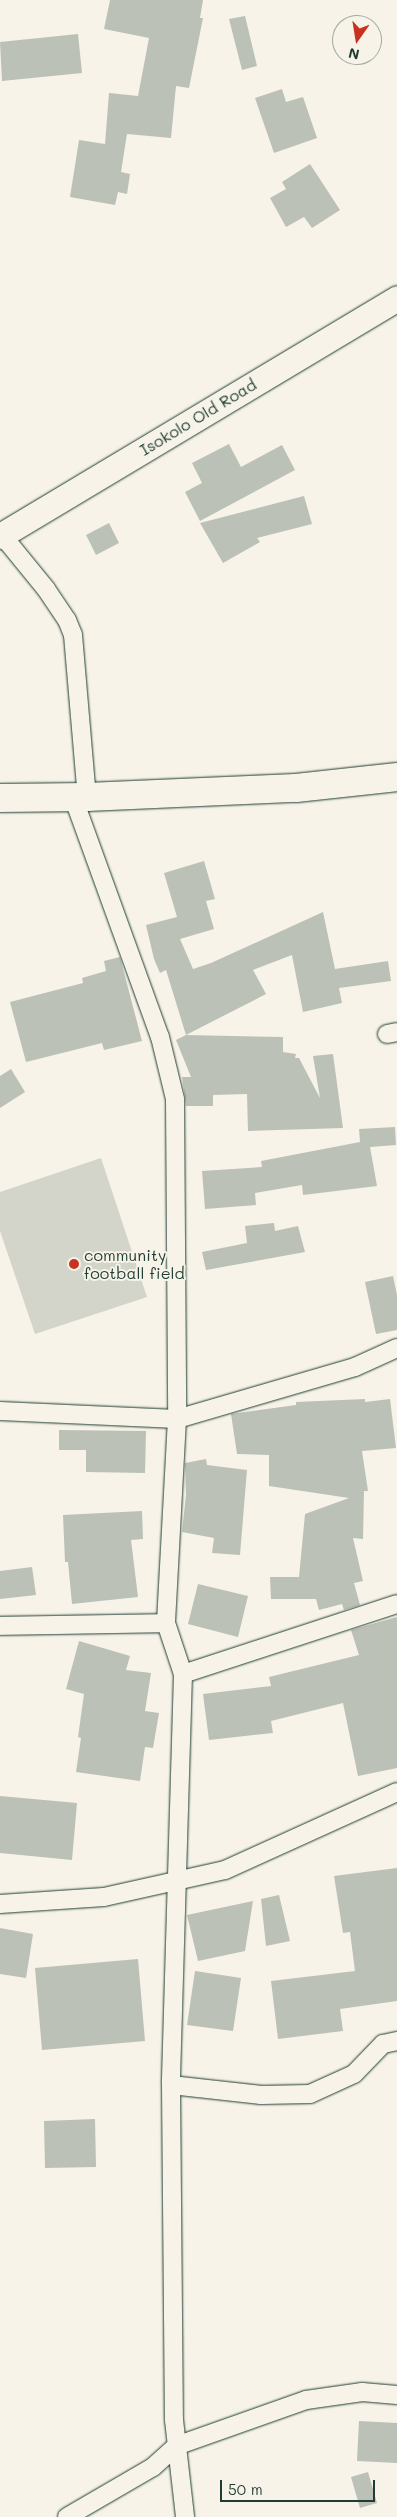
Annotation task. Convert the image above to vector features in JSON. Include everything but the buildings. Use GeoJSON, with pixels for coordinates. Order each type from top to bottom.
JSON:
{"type":"FeatureCollection","features":[{"type":"Feature","properties":{"kind":"highway"},"geometry":{"type":"LineString","coordinates":[[0,798],[80,797],[296,788],[397,777]]}},
{"type":"Feature","properties":{"kind":"street","name":"Isokolo Old Road"},"geometry":{"type":"LineString","coordinates":[[1,536],[397,298]]}},
{"type":"Feature","properties":{"kind":"street"},"geometry":{"type":"LineString","coordinates":[[1,536],[46,589],[67,620],[74,635],[80,797],[160,1038],[176,1099],[177,1419],[166,1623],[183,1674],[179,1882],[171,2085],[176,2446],[185,2517]]}},
{"type":"Feature","properties":{"kind":"street"},"geometry":{"type":"LineString","coordinates":[[0,1411],[177,1419],[355,1367],[397,1348]]}},
{"type":"Feature","properties":{"kind":"street"},"geometry":{"type":"LineString","coordinates":[[183,1674],[397,1604]]}},
{"type":"Feature","properties":{"kind":"street"},"geometry":{"type":"LineString","coordinates":[[0,1626],[166,1623]]}},
{"type":"Feature","properties":{"kind":"street"},"geometry":{"type":"LineString","coordinates":[[0,1904],[104,1897],[179,1882],[225,1870],[397,1792]]}},
{"type":"Feature","properties":{"kind":"street"},"geometry":{"type":"LineString","coordinates":[[171,2085],[261,2095],[310,2094],[354,2074],[383,2044],[397,2041]]}},
{"type":"Feature","properties":{"kind":"street"},"geometry":{"type":"LineString","coordinates":[[67,2517],[153,2467],[176,2446],[306,2400],[362,2392],[397,2395]]}},
{"type":"Feature","properties":{"kind":"shaded area","name":"community football field"},"geometry":{"type":"Polygon","coordinates":[[[101,1158],[147,1297],[35,1334],[0,1231],[0,1192],[101,1158]]]}},
{"type":"Feature","properties":{"kind":"place","name":"community football field"},"geometry":{"type":"Point","coordinates":[74,1264]}}]}
